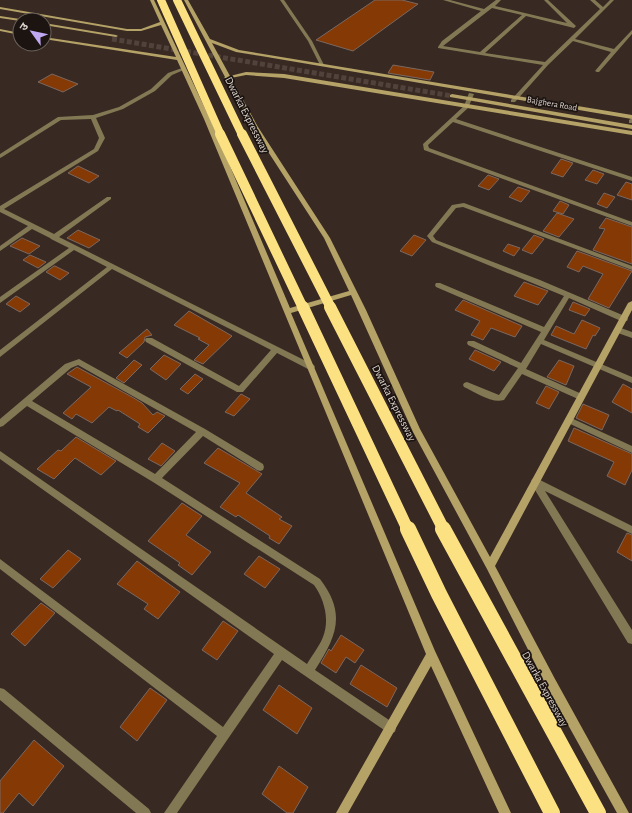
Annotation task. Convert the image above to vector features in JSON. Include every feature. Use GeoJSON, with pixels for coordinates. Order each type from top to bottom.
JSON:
{"type":"FeatureCollection","features":[{"type":"Feature","properties":{"kind":"highway"},"geometry":{"type":"LineString","coordinates":[[162,0],[201,94],[439,594],[552,813]]}},
{"type":"Feature","properties":{"kind":"highway","name":"Dwarka Expressway"},"geometry":{"type":"LineString","coordinates":[[177,0],[219,90],[463,567],[598,813]]}},
{"type":"Feature","properties":{"kind":"street"},"geometry":{"type":"LineString","coordinates":[[152,0],[207,119],[431,655],[505,813]]}},
{"type":"Feature","properties":{"kind":"street"},"geometry":{"type":"LineString","coordinates":[[186,0],[227,78],[259,133],[327,238],[416,430],[490,566],[551,683],[623,813]]}},
{"type":"Feature","properties":{"kind":"street"},"geometry":{"type":"LineString","coordinates":[[282,0],[311,38],[322,65]]}},
{"type":"Feature","properties":{"kind":"street"},"geometry":{"type":"LineString","coordinates":[[444,0],[485,11]]}},
{"type":"Feature","properties":{"kind":"street"},"geometry":{"type":"LineString","coordinates":[[499,0],[444,42],[440,47],[546,64]]}},
{"type":"Feature","properties":{"kind":"street"},"geometry":{"type":"LineString","coordinates":[[546,0],[580,30]]}},
{"type":"Feature","properties":{"kind":"street"},"geometry":{"type":"LineString","coordinates":[[592,0],[603,9]]}},
{"type":"Feature","properties":{"kind":"street"},"geometry":{"type":"LineString","coordinates":[[208,40],[238,50],[515,100],[546,64],[612,0]]}},
{"type":"Feature","properties":{"kind":"street"},"geometry":{"type":"LineString","coordinates":[[491,6],[574,26]]}},
{"type":"Feature","properties":{"kind":"street"},"geometry":{"type":"LineString","coordinates":[[0,8],[131,31],[151,28],[163,23]]}},
{"type":"Feature","properties":{"kind":"street"},"geometry":{"type":"LineString","coordinates":[[481,54],[524,15]]}},
{"type":"Feature","properties":{"kind":"street"},"geometry":{"type":"LineString","coordinates":[[0,17],[12,19]]}},
{"type":"Feature","properties":{"kind":"street"},"geometry":{"type":"LineString","coordinates":[[0,22],[12,24]]}},
{"type":"Feature","properties":{"kind":"street"},"geometry":{"type":"LineString","coordinates":[[52,26],[114,38],[52,30]]}},
{"type":"Feature","properties":{"kind":"street"},"geometry":{"type":"LineString","coordinates":[[0,30],[12,32]]}},
{"type":"Feature","properties":{"kind":"street"},"geometry":{"type":"LineString","coordinates":[[597,72],[632,31]]}},
{"type":"Feature","properties":{"kind":"street"},"geometry":{"type":"LineString","coordinates":[[52,39],[179,59]]}},
{"type":"Feature","properties":{"kind":"street"},"geometry":{"type":"LineString","coordinates":[[571,39],[614,51]]}},
{"type":"Feature","properties":{"kind":"street"},"geometry":{"type":"LineString","coordinates":[[0,156],[60,118],[93,117],[115,110],[147,94],[161,84],[170,74],[184,69]]}},
{"type":"Feature","properties":{"kind":"street"},"geometry":{"type":"LineString","coordinates":[[227,78],[246,73],[271,75],[632,133]]}},
{"type":"Feature","properties":{"kind":"street"},"geometry":{"type":"LineString","coordinates":[[453,94],[470,96],[466,107],[426,145],[426,149],[632,224]]}},
{"type":"Feature","properties":{"kind":"street","name":"Bajghera Road"},"geometry":{"type":"LineString","coordinates":[[470,96],[515,100],[632,121]]}},
{"type":"Feature","properties":{"kind":"street","name":"Bajghera Road"},"geometry":{"type":"LineString","coordinates":[[470,96],[632,121]]}},
{"type":"Feature","properties":{"kind":"street"},"geometry":{"type":"LineString","coordinates":[[93,117],[102,138],[96,150],[0,210],[31,227],[311,367]]}},
{"type":"Feature","properties":{"kind":"street"},"geometry":{"type":"LineString","coordinates":[[453,120],[632,179]]}},
{"type":"Feature","properties":{"kind":"street"},"geometry":{"type":"LineString","coordinates":[[53,238],[109,198]]}},
{"type":"Feature","properties":{"kind":"street"},"geometry":{"type":"LineString","coordinates":[[624,319],[538,282],[434,242],[430,238],[430,235],[454,206],[464,205],[632,268]]}},
{"type":"Feature","properties":{"kind":"street"},"geometry":{"type":"LineString","coordinates":[[0,249],[31,227]]}},
{"type":"Feature","properties":{"kind":"street"},"geometry":{"type":"LineString","coordinates":[[0,301],[73,248]]}},
{"type":"Feature","properties":{"kind":"street"},"geometry":{"type":"LineString","coordinates":[[0,354],[111,267]]}},
{"type":"Feature","properties":{"kind":"street"},"geometry":{"type":"LineString","coordinates":[[438,285],[546,331]]}},
{"type":"Feature","properties":{"kind":"street"},"geometry":{"type":"LineString","coordinates":[[288,311],[353,292]]}},
{"type":"Feature","properties":{"kind":"street"},"geometry":{"type":"LineString","coordinates":[[467,385],[500,399],[540,341],[568,295]]}},
{"type":"Feature","properties":{"kind":"street"},"geometry":{"type":"LineString","coordinates":[[490,566],[632,304]]}},
{"type":"Feature","properties":{"kind":"street"},"geometry":{"type":"LineString","coordinates":[[618,330],[632,335]]}},
{"type":"Feature","properties":{"kind":"street"},"geometry":{"type":"LineString","coordinates":[[149,340],[240,390],[276,350]]}},
{"type":"Feature","properties":{"kind":"street"},"geometry":{"type":"LineString","coordinates":[[540,341],[632,380]]}},
{"type":"Feature","properties":{"kind":"street"},"geometry":{"type":"LineString","coordinates":[[471,343],[582,397]]}},
{"type":"Feature","properties":{"kind":"street"},"geometry":{"type":"LineString","coordinates":[[0,424],[71,364],[80,362],[202,431],[260,467]]}},
{"type":"Feature","properties":{"kind":"street"},"geometry":{"type":"LineString","coordinates":[[26,401],[156,479],[309,576],[322,587],[328,602],[329,633],[324,645],[308,670]]}},
{"type":"Feature","properties":{"kind":"street"},"geometry":{"type":"LineString","coordinates":[[569,420],[632,450]]}},
{"type":"Feature","properties":{"kind":"street"},"geometry":{"type":"LineString","coordinates":[[156,479],[202,431]]}},
{"type":"Feature","properties":{"kind":"street"},"geometry":{"type":"LineString","coordinates":[[0,454],[281,653],[391,728]]}},
{"type":"Feature","properties":{"kind":"street"},"geometry":{"type":"LineString","coordinates":[[535,482],[632,530]]}},
{"type":"Feature","properties":{"kind":"street"},"geometry":{"type":"LineString","coordinates":[[535,482],[631,633]]}},
{"type":"Feature","properties":{"kind":"street"},"geometry":{"type":"LineString","coordinates":[[0,563],[224,734]]}},
{"type":"Feature","properties":{"kind":"street"},"geometry":{"type":"LineString","coordinates":[[170,813],[281,653]]}},
{"type":"Feature","properties":{"kind":"street"},"geometry":{"type":"LineString","coordinates":[[342,813],[431,655]]}},
{"type":"Feature","properties":{"kind":"street"},"geometry":{"type":"LineString","coordinates":[[0,693],[145,813]]}},
{"type":"Feature","properties":{"kind":"building"},"geometry":{"type":"Polygon","coordinates":[[[375,0],[402,0],[418,4],[353,51],[316,40],[375,0]]]}},
{"type":"Feature","properties":{"kind":"building"},"geometry":{"type":"Polygon","coordinates":[[[393,65],[434,72],[430,80],[388,73],[393,65]]]}},
{"type":"Feature","properties":{"kind":"building"},"geometry":{"type":"Polygon","coordinates":[[[52,74],[78,84],[63,92],[38,82],[52,74]]]}},
{"type":"Feature","properties":{"kind":"building"},"geometry":{"type":"Polygon","coordinates":[[[561,159],[573,163],[563,177],[551,173],[561,159]]]}},
{"type":"Feature","properties":{"kind":"building"},"geometry":{"type":"Polygon","coordinates":[[[78,166],[99,176],[89,183],[68,173],[78,166]]]}},
{"type":"Feature","properties":{"kind":"building"},"geometry":{"type":"Polygon","coordinates":[[[593,170],[604,174],[597,184],[585,180],[593,170]]]}},
{"type":"Feature","properties":{"kind":"building"},"geometry":{"type":"Polygon","coordinates":[[[488,175],[499,179],[489,190],[478,186],[488,175]]]}},
{"type":"Feature","properties":{"kind":"building"},"geometry":{"type":"Polygon","coordinates":[[[626,182],[632,184],[632,200],[617,195],[626,182]]]}},
{"type":"Feature","properties":{"kind":"building"},"geometry":{"type":"Polygon","coordinates":[[[518,187],[530,191],[521,202],[509,197],[518,187]]]}},
{"type":"Feature","properties":{"kind":"building"},"geometry":{"type":"Polygon","coordinates":[[[604,193],[615,197],[607,208],[597,204],[604,193]]]}},
{"type":"Feature","properties":{"kind":"building"},"geometry":{"type":"Polygon","coordinates":[[[560,201],[569,205],[563,214],[553,211],[560,201]]]}},
{"type":"Feature","properties":{"kind":"building"},"geometry":{"type":"Polygon","coordinates":[[[557,213],[574,219],[559,237],[543,231],[557,213]]]}},
{"type":"Feature","properties":{"kind":"building"},"geometry":{"type":"Polygon","coordinates":[[[606,218],[632,227],[632,264],[593,250],[605,229],[599,228],[606,218]]]}},
{"type":"Feature","properties":{"kind":"building"},"geometry":{"type":"Polygon","coordinates":[[[78,230],[100,240],[89,248],[67,238],[78,230]]]}},
{"type":"Feature","properties":{"kind":"building"},"geometry":{"type":"Polygon","coordinates":[[[414,235],[426,240],[412,256],[400,251],[414,235]]]}},
{"type":"Feature","properties":{"kind":"building"},"geometry":{"type":"Polygon","coordinates":[[[534,235],[544,239],[532,254],[522,250],[534,235]]]}},
{"type":"Feature","properties":{"kind":"building"},"geometry":{"type":"Polygon","coordinates":[[[22,238],[40,246],[29,254],[10,246],[22,238]]]}},
{"type":"Feature","properties":{"kind":"building"},"geometry":{"type":"Polygon","coordinates":[[[508,244],[520,248],[514,256],[503,251],[508,244]]]}},
{"type":"Feature","properties":{"kind":"building"},"geometry":{"type":"Polygon","coordinates":[[[577,251],[632,271],[609,308],[588,299],[603,274],[583,266],[579,272],[567,267],[577,251]]]}},
{"type":"Feature","properties":{"kind":"building"},"geometry":{"type":"Polygon","coordinates":[[[30,255],[46,262],[38,268],[23,260],[30,255]]]}},
{"type":"Feature","properties":{"kind":"building"},"geometry":{"type":"Polygon","coordinates":[[[54,266],[69,273],[60,280],[46,272],[54,266]]]}},
{"type":"Feature","properties":{"kind":"building"},"geometry":{"type":"Polygon","coordinates":[[[524,282],[548,291],[538,305],[514,296],[524,282]]]}},
{"type":"Feature","properties":{"kind":"building"},"geometry":{"type":"Polygon","coordinates":[[[16,296],[30,304],[20,312],[6,304],[16,296]]]}},
{"type":"Feature","properties":{"kind":"building"},"geometry":{"type":"Polygon","coordinates":[[[463,300],[522,326],[515,337],[491,328],[483,340],[471,335],[480,321],[455,310],[463,300]]]}},
{"type":"Feature","properties":{"kind":"building"},"geometry":{"type":"Polygon","coordinates":[[[573,302],[590,309],[585,316],[569,310],[573,302]]]}},
{"type":"Feature","properties":{"kind":"building"},"geometry":{"type":"Polygon","coordinates":[[[189,311],[232,336],[203,364],[194,360],[209,345],[198,339],[200,338],[174,325],[189,311]]]}},
{"type":"Feature","properties":{"kind":"building"},"geometry":{"type":"Polygon","coordinates":[[[582,320],[600,328],[595,336],[593,335],[586,349],[551,335],[556,326],[574,334],[582,320]]]}},
{"type":"Feature","properties":{"kind":"building"},"geometry":{"type":"Polygon","coordinates":[[[147,329],[152,335],[145,337],[144,342],[127,358],[119,353],[147,329]]]}},
{"type":"Feature","properties":{"kind":"building"},"geometry":{"type":"Polygon","coordinates":[[[475,350],[501,362],[494,371],[469,359],[475,350]]]}},
{"type":"Feature","properties":{"kind":"building"},"geometry":{"type":"Polygon","coordinates":[[[164,355],[181,364],[166,380],[150,369],[164,355]]]}},
{"type":"Feature","properties":{"kind":"building"},"geometry":{"type":"Polygon","coordinates":[[[134,360],[142,365],[124,383],[116,378],[134,360]]]}},
{"type":"Feature","properties":{"kind":"building"},"geometry":{"type":"Polygon","coordinates":[[[559,360],[574,366],[566,385],[547,377],[559,360]]]}},
{"type":"Feature","properties":{"kind":"building"},"geometry":{"type":"Polygon","coordinates":[[[77,367],[142,403],[153,415],[157,412],[165,416],[148,433],[138,427],[140,424],[118,410],[117,411],[109,407],[92,423],[76,414],[72,419],[63,413],[91,387],[67,374],[77,367]]]}},
{"type":"Feature","properties":{"kind":"building"},"geometry":{"type":"Polygon","coordinates":[[[195,374],[203,379],[188,394],[180,389],[195,374]]]}},
{"type":"Feature","properties":{"kind":"building"},"geometry":{"type":"Polygon","coordinates":[[[623,384],[632,389],[632,413],[612,402],[623,384]]]}},
{"type":"Feature","properties":{"kind":"building"},"geometry":{"type":"Polygon","coordinates":[[[546,386],[559,392],[549,409],[536,403],[546,386]]]}},
{"type":"Feature","properties":{"kind":"building"},"geometry":{"type":"Polygon","coordinates":[[[241,394],[250,399],[234,416],[225,412],[241,394]]]}},
{"type":"Feature","properties":{"kind":"building"},"geometry":{"type":"Polygon","coordinates":[[[583,404],[609,415],[602,430],[576,418],[583,404]]]}},
{"type":"Feature","properties":{"kind":"building"},"geometry":{"type":"Polygon","coordinates":[[[574,428],[632,454],[632,470],[625,485],[607,476],[614,462],[568,441],[574,428]]]}},
{"type":"Feature","properties":{"kind":"building"},"geometry":{"type":"Polygon","coordinates":[[[76,437],[116,461],[101,475],[75,458],[54,479],[37,469],[58,450],[61,451],[76,437]]]}},
{"type":"Feature","properties":{"kind":"building"},"geometry":{"type":"Polygon","coordinates":[[[162,443],[175,451],[161,466],[148,459],[162,443]]]}},
{"type":"Feature","properties":{"kind":"building"},"geometry":{"type":"Polygon","coordinates":[[[218,448],[262,474],[246,493],[282,517],[279,519],[292,526],[279,544],[269,538],[270,536],[238,515],[236,517],[220,507],[240,483],[204,463],[218,448]]]}},
{"type":"Feature","properties":{"kind":"building"},"geometry":{"type":"Polygon","coordinates":[[[182,503],[202,516],[186,535],[211,552],[192,575],[178,565],[180,563],[148,541],[182,503]]]}},
{"type":"Feature","properties":{"kind":"building"},"geometry":{"type":"Polygon","coordinates":[[[627,533],[632,535],[632,561],[617,552],[627,533]]]}},
{"type":"Feature","properties":{"kind":"building"},"geometry":{"type":"Polygon","coordinates":[[[68,550],[81,559],[53,588],[40,579],[68,550]]]}},
{"type":"Feature","properties":{"kind":"building"},"geometry":{"type":"Polygon","coordinates":[[[259,556],[280,569],[265,588],[244,574],[259,556]]]}},
{"type":"Feature","properties":{"kind":"building"},"geometry":{"type":"Polygon","coordinates":[[[137,561],[180,592],[158,619],[144,609],[148,604],[117,584],[137,561]]]}},
{"type":"Feature","properties":{"kind":"building"},"geometry":{"type":"Polygon","coordinates":[[[41,603],[55,613],[25,646],[11,634],[41,603]]]}},
{"type":"Feature","properties":{"kind":"building"},"geometry":{"type":"Polygon","coordinates":[[[223,621],[238,631],[217,660],[202,650],[223,621]]]}},
{"type":"Feature","properties":{"kind":"building"},"geometry":{"type":"Polygon","coordinates":[[[341,635],[364,650],[355,663],[346,657],[336,673],[321,663],[329,649],[331,651],[341,635]]]}},
{"type":"Feature","properties":{"kind":"building"},"geometry":{"type":"Polygon","coordinates":[[[361,665],[397,688],[387,707],[350,684],[361,665]]]}},
{"type":"Feature","properties":{"kind":"building"},"geometry":{"type":"Polygon","coordinates":[[[279,685],[312,708],[297,734],[263,710],[279,685]]]}},
{"type":"Feature","properties":{"kind":"building"},"geometry":{"type":"Polygon","coordinates":[[[150,688],[167,700],[137,741],[120,727],[150,688]]]}},
{"type":"Feature","properties":{"kind":"building"},"geometry":{"type":"Polygon","coordinates":[[[34,740],[64,766],[33,806],[19,793],[3,813],[0,813],[0,781],[34,740]]]}},
{"type":"Feature","properties":{"kind":"building"},"geometry":{"type":"Polygon","coordinates":[[[279,766],[308,787],[293,813],[287,813],[262,794],[279,766]]]}},
{"type":"Feature","properties":{"kind":"tunnel"},"geometry":{"type":"LineString","coordinates":[[112,39],[452,96]]}}]}
